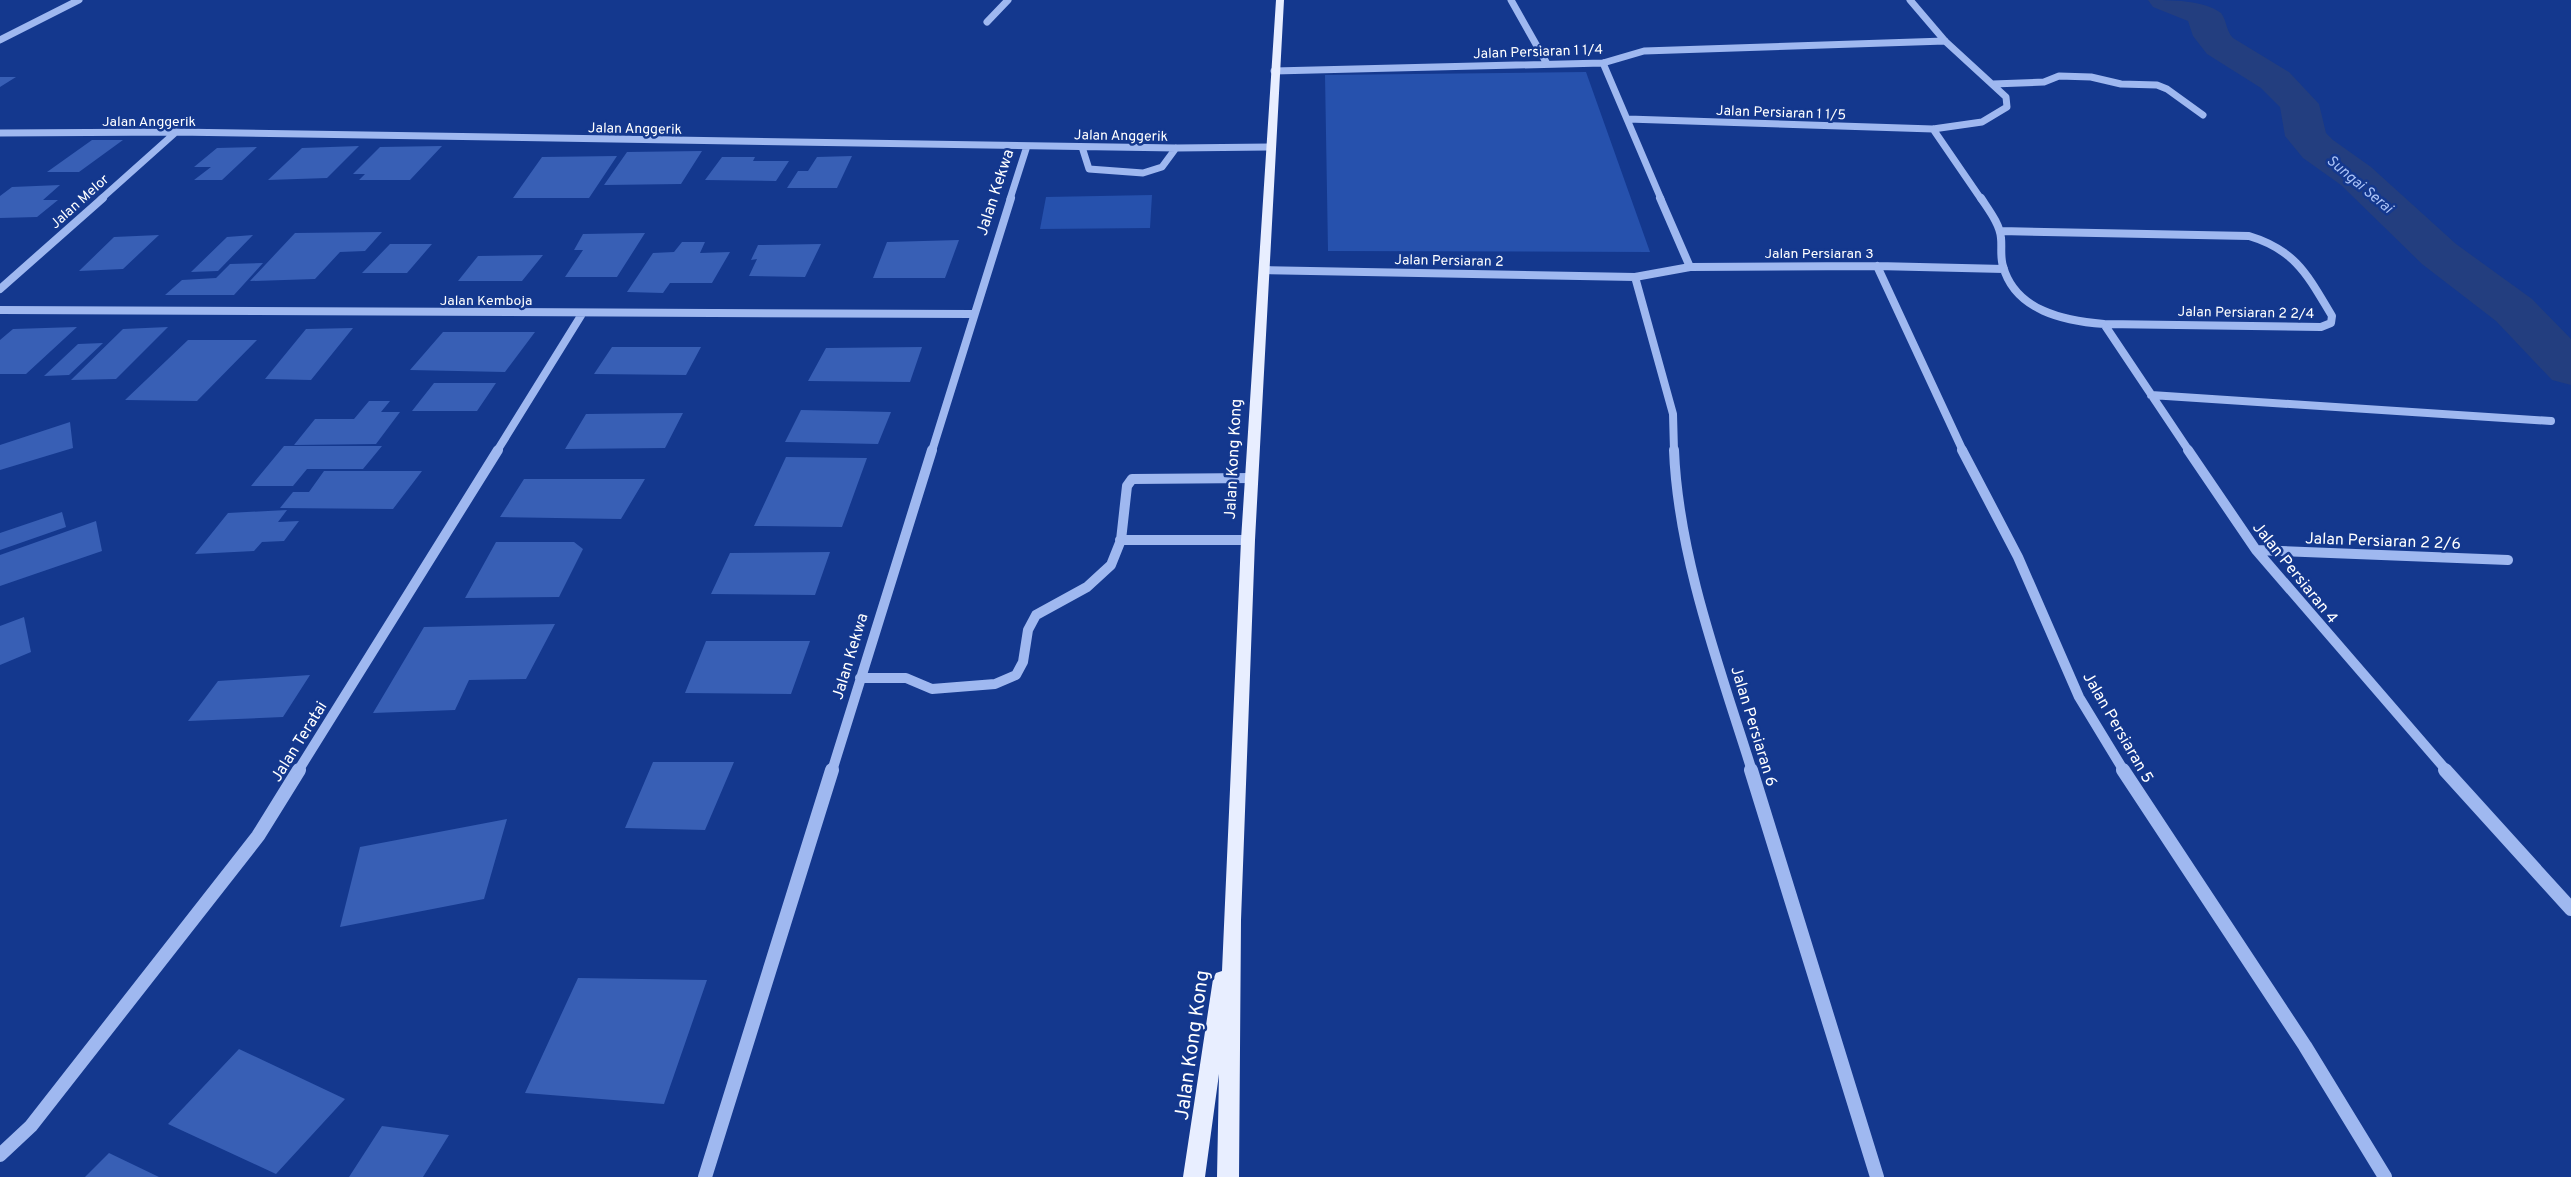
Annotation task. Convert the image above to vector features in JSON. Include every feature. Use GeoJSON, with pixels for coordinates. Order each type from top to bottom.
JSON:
{"type":"FeatureCollection","features":[{"type":"Feature","properties":{"kind":"main road","name":"Jalan Kong Kong"},"geometry":{"type":"LineString","coordinates":[[1228,1177],[1232,920],[1248,540],[1269,147],[1280,0]]}},
{"type":"Feature","properties":{"kind":"main road","name":"Jalan Kong Kong"},"geometry":{"type":"LineString","coordinates":[[1194,1177],[1232,920]]}},
{"type":"Feature","properties":{"kind":"street"},"geometry":{"type":"LineString","coordinates":[[0,40],[79,0]]}},
{"type":"Feature","properties":{"kind":"street"},"geometry":{"type":"LineString","coordinates":[[987,22],[1008,0]]}},
{"type":"Feature","properties":{"kind":"street"},"geometry":{"type":"LineString","coordinates":[[1511,0],[1546,62]]}},
{"type":"Feature","properties":{"kind":"street"},"geometry":{"type":"LineString","coordinates":[[1910,0],[1945,41],[1993,84],[2044,82],[2060,76],[2091,77],[2121,84],[2157,85],[2168,89],[2203,115]]}},
{"type":"Feature","properties":{"kind":"street","name":"Jalan Persiaran 1 1/4"},"geometry":{"type":"LineString","coordinates":[[1274,71],[1546,62],[1603,63],[1644,51],[1945,41]]}},
{"type":"Feature","properties":{"kind":"street"},"geometry":{"type":"LineString","coordinates":[[1603,63],[1690,267]]}},
{"type":"Feature","properties":{"kind":"street","name":"Jalan Persiaran 1 1/5"},"geometry":{"type":"LineString","coordinates":[[1628,118],[1933,129],[1966,128],[1993,119],[2007,107],[2006,97],[1993,84]]}},
{"type":"Feature","properties":{"kind":"street"},"geometry":{"type":"LineString","coordinates":[[1933,129],[2000,231],[2004,269],[2024,297],[2042,312],[2069,322],[2103,324]]}},
{"type":"Feature","properties":{"kind":"street","name":"Jalan Anggerik"},"geometry":{"type":"LineString","coordinates":[[0,133],[176,132],[1082,147],[1269,147]]}},
{"type":"Feature","properties":{"kind":"street","name":"Jalan Melor"},"geometry":{"type":"LineString","coordinates":[[0,289],[176,132]]}},
{"type":"Feature","properties":{"kind":"street","name":"Jalan Kekwa"},"geometry":{"type":"LineString","coordinates":[[705,1177],[972,314],[1027,146]]}},
{"type":"Feature","properties":{"kind":"street"},"geometry":{"type":"LineString","coordinates":[[1082,147],[1089,169],[1143,173],[1162,167],[1176,148]]}},
{"type":"Feature","properties":{"kind":"street","name":"Jalan Persiaran 2 2/4"},"geometry":{"type":"LineString","coordinates":[[2000,231],[2249,236],[2280,246],[2297,260],[2332,316],[2331,323],[2321,327],[2103,324]]}},
{"type":"Feature","properties":{"kind":"street","name":"Jalan Persiaran 3"},"geometry":{"type":"LineString","coordinates":[[1635,277],[1690,267],[1877,266],[2004,269]]}},
{"type":"Feature","properties":{"kind":"street","name":"Jalan Persiaran 5"},"geometry":{"type":"LineString","coordinates":[[1877,266],[1963,452],[2018,557],[2079,697],[2118,762],[2305,1046],[2385,1177]]}},
{"type":"Feature","properties":{"kind":"street","name":"Jalan Persiaran 2"},"geometry":{"type":"LineString","coordinates":[[1263,270],[1635,277]]}},
{"type":"Feature","properties":{"kind":"street","name":"Jalan Persiaran 6"},"geometry":{"type":"LineString","coordinates":[[1635,277],[1673,414],[1677,495],[1709,633],[1877,1177]]}},
{"type":"Feature","properties":{"kind":"street","name":"Jalan Kemboja"},"geometry":{"type":"LineString","coordinates":[[0,310],[582,315],[972,314]]}},
{"type":"Feature","properties":{"kind":"street","name":"Jalan Teratai"},"geometry":{"type":"LineString","coordinates":[[0,1155],[31,1126],[258,836],[582,315]]}},
{"type":"Feature","properties":{"kind":"street","name":"Jalan Persiaran 4"},"geometry":{"type":"LineString","coordinates":[[2103,324],[2256,550],[2388,706],[2571,909]]}},
{"type":"Feature","properties":{"kind":"street"},"geometry":{"type":"LineString","coordinates":[[2151,394],[2550,421]]}},
{"type":"Feature","properties":{"kind":"street"},"geometry":{"type":"LineString","coordinates":[[860,678],[889,675],[918,678],[932,688],[998,684],[1012,679],[1021,670],[1033,619],[1047,608],[1088,588],[1114,563],[1120,540],[1127,486],[1131,479],[1251,478]]}},
{"type":"Feature","properties":{"kind":"street"},"geometry":{"type":"LineString","coordinates":[[1120,540],[1248,540]]}},
{"type":"Feature","properties":{"kind":"street","name":"Jalan Persiaran 2 2/6"},"geometry":{"type":"LineString","coordinates":[[2256,550],[2508,560]]}},
{"type":"Feature","properties":{"kind":"shaded area"},"geometry":{"type":"Polygon","coordinates":[[[1586,72],[1650,252],[1328,251],[1325,75],[1586,72]]]}},
{"type":"Feature","properties":{"kind":"shaded area"},"geometry":{"type":"Polygon","coordinates":[[[1152,195],[1150,228],[1040,229],[1046,197],[1152,195]]]}},
{"type":"Feature","properties":{"kind":"building"},"geometry":{"type":"Polygon","coordinates":[[[0,77],[16,77],[0,87],[0,77]]]}},
{"type":"Feature","properties":{"kind":"building"},"geometry":{"type":"Polygon","coordinates":[[[92,140],[123,140],[79,172],[47,172],[92,140]]]}},
{"type":"Feature","properties":{"kind":"building"},"geometry":{"type":"Polygon","coordinates":[[[359,146],[327,178],[268,180],[302,148],[359,146]]]}},
{"type":"Feature","properties":{"kind":"building"},"geometry":{"type":"Polygon","coordinates":[[[442,146],[410,180],[359,180],[365,174],[353,174],[380,147],[442,146]]]}},
{"type":"Feature","properties":{"kind":"building"},"geometry":{"type":"Polygon","coordinates":[[[257,147],[222,180],[194,180],[211,167],[194,167],[217,148],[257,147]]]}},
{"type":"Feature","properties":{"kind":"building"},"geometry":{"type":"Polygon","coordinates":[[[702,151],[681,184],[604,185],[627,152],[702,151]]]}},
{"type":"Feature","properties":{"kind":"building"},"geometry":{"type":"Polygon","coordinates":[[[617,156],[589,198],[513,198],[542,157],[617,156]]]}},
{"type":"Feature","properties":{"kind":"building"},"geometry":{"type":"Polygon","coordinates":[[[852,156],[837,188],[787,188],[798,171],[808,171],[817,157],[852,156]]]}},
{"type":"Feature","properties":{"kind":"building"},"geometry":{"type":"Polygon","coordinates":[[[722,157],[755,157],[753,161],[789,161],[776,181],[705,180],[722,157]]]}},
{"type":"Feature","properties":{"kind":"building"},"geometry":{"type":"Polygon","coordinates":[[[60,185],[43,200],[58,200],[37,217],[0,218],[0,196],[12,187],[60,185]]]}},
{"type":"Feature","properties":{"kind":"building"},"geometry":{"type":"Polygon","coordinates":[[[382,232],[365,251],[340,252],[315,279],[250,281],[295,233],[382,232]]]}},
{"type":"Feature","properties":{"kind":"building"},"geometry":{"type":"Polygon","coordinates":[[[645,233],[617,277],[565,277],[583,250],[574,250],[583,234],[645,233]]]}},
{"type":"Feature","properties":{"kind":"building"},"geometry":{"type":"Polygon","coordinates":[[[159,235],[123,269],[79,271],[114,237],[159,235]]]}},
{"type":"Feature","properties":{"kind":"building"},"geometry":{"type":"Polygon","coordinates":[[[253,235],[218,271],[191,272],[227,237],[253,235]]]}},
{"type":"Feature","properties":{"kind":"building"},"geometry":{"type":"Polygon","coordinates":[[[959,240],[945,278],[873,278],[887,242],[959,240]]]}},
{"type":"Feature","properties":{"kind":"building"},"geometry":{"type":"Polygon","coordinates":[[[682,242],[705,242],[700,253],[730,252],[712,283],[670,283],[663,293],[627,292],[653,253],[674,252],[682,242]]]}},
{"type":"Feature","properties":{"kind":"building"},"geometry":{"type":"Polygon","coordinates":[[[390,244],[432,244],[407,273],[362,273],[390,244]]]}},
{"type":"Feature","properties":{"kind":"building"},"geometry":{"type":"Polygon","coordinates":[[[821,244],[805,277],[749,276],[757,259],[751,260],[758,245],[821,244]]]}},
{"type":"Feature","properties":{"kind":"building"},"geometry":{"type":"Polygon","coordinates":[[[543,255],[522,281],[458,281],[478,256],[543,255]]]}},
{"type":"Feature","properties":{"kind":"building"},"geometry":{"type":"Polygon","coordinates":[[[263,263],[234,295],[165,295],[182,280],[216,278],[230,264],[263,263]]]}},
{"type":"Feature","properties":{"kind":"building"},"geometry":{"type":"Polygon","coordinates":[[[77,327],[26,374],[0,374],[0,340],[13,329],[77,327]]]}},
{"type":"Feature","properties":{"kind":"building"},"geometry":{"type":"Polygon","coordinates":[[[168,327],[116,379],[71,380],[123,329],[168,327]]]}},
{"type":"Feature","properties":{"kind":"building"},"geometry":{"type":"Polygon","coordinates":[[[353,328],[311,380],[265,379],[306,329],[353,328]]]}},
{"type":"Feature","properties":{"kind":"building"},"geometry":{"type":"Polygon","coordinates":[[[443,332],[535,332],[505,372],[410,370],[443,332]]]}},
{"type":"Feature","properties":{"kind":"building"},"geometry":{"type":"Polygon","coordinates":[[[188,340],[257,340],[197,401],[125,400],[188,340]]]}},
{"type":"Feature","properties":{"kind":"building"},"geometry":{"type":"Polygon","coordinates":[[[103,343],[69,375],[44,376],[78,344],[103,343]]]}},
{"type":"Feature","properties":{"kind":"building"},"geometry":{"type":"Polygon","coordinates":[[[612,347],[701,347],[686,375],[594,374],[612,347]]]}},
{"type":"Feature","properties":{"kind":"building"},"geometry":{"type":"Polygon","coordinates":[[[922,347],[910,382],[808,381],[826,348],[922,347]]]}},
{"type":"Feature","properties":{"kind":"building"},"geometry":{"type":"Polygon","coordinates":[[[434,383],[496,383],[477,411],[412,411],[434,383]]]}},
{"type":"Feature","properties":{"kind":"building"},"geometry":{"type":"Polygon","coordinates":[[[369,401],[390,401],[381,412],[400,412],[376,444],[294,445],[315,419],[354,419],[369,401]]]}},
{"type":"Feature","properties":{"kind":"building"},"geometry":{"type":"Polygon","coordinates":[[[801,410],[891,412],[878,444],[785,442],[801,410]]]}},
{"type":"Feature","properties":{"kind":"building"},"geometry":{"type":"Polygon","coordinates":[[[683,413],[665,448],[565,449],[586,414],[683,413]]]}},
{"type":"Feature","properties":{"kind":"building"},"geometry":{"type":"Polygon","coordinates":[[[70,422],[73,448],[0,470],[0,445],[70,422]]]}},
{"type":"Feature","properties":{"kind":"building"},"geometry":{"type":"Polygon","coordinates":[[[284,446],[382,446],[363,469],[307,469],[293,486],[251,486],[284,446]]]}},
{"type":"Feature","properties":{"kind":"building"},"geometry":{"type":"Polygon","coordinates":[[[786,457],[867,458],[842,527],[754,526],[786,457]]]}},
{"type":"Feature","properties":{"kind":"building"},"geometry":{"type":"Polygon","coordinates":[[[324,471],[422,471],[393,509],[280,508],[293,492],[309,492],[324,471]]]}},
{"type":"Feature","properties":{"kind":"building"},"geometry":{"type":"Polygon","coordinates":[[[524,479],[645,479],[621,519],[500,517],[524,479]]]}},
{"type":"Feature","properties":{"kind":"building"},"geometry":{"type":"Polygon","coordinates":[[[287,510],[278,522],[299,521],[284,541],[262,542],[254,551],[195,554],[228,513],[287,510]]]}},
{"type":"Feature","properties":{"kind":"building"},"geometry":{"type":"Polygon","coordinates":[[[62,512],[66,527],[0,550],[0,533],[62,512]]]}},
{"type":"Feature","properties":{"kind":"building"},"geometry":{"type":"Polygon","coordinates":[[[96,521],[102,551],[0,586],[0,555],[96,521]]]}},
{"type":"Feature","properties":{"kind":"building"},"geometry":{"type":"Polygon","coordinates":[[[496,542],[574,542],[583,549],[559,597],[465,598],[496,542]]]}},
{"type":"Feature","properties":{"kind":"building"},"geometry":{"type":"Polygon","coordinates":[[[830,552],[815,595],[711,594],[730,553],[830,552]]]}},
{"type":"Feature","properties":{"kind":"building"},"geometry":{"type":"Polygon","coordinates":[[[24,617],[31,652],[0,665],[0,626],[24,617]]]}},
{"type":"Feature","properties":{"kind":"building"},"geometry":{"type":"Polygon","coordinates":[[[555,624],[526,679],[469,680],[455,710],[373,713],[424,627],[555,624]]]}},
{"type":"Feature","properties":{"kind":"building"},"geometry":{"type":"Polygon","coordinates":[[[706,641],[810,641],[791,694],[685,693],[706,641]]]}},
{"type":"Feature","properties":{"kind":"building"},"geometry":{"type":"Polygon","coordinates":[[[310,675],[283,717],[188,721],[218,681],[310,675]]]}},
{"type":"Feature","properties":{"kind":"building"},"geometry":{"type":"Polygon","coordinates":[[[653,762],[734,762],[705,830],[625,828],[653,762]]]}},
{"type":"Feature","properties":{"kind":"building"},"geometry":{"type":"Polygon","coordinates":[[[507,819],[484,899],[340,927],[360,847],[507,819]]]}},
{"type":"Feature","properties":{"kind":"building"},"geometry":{"type":"Polygon","coordinates":[[[578,978],[707,980],[664,1104],[525,1093],[578,978]]]}},
{"type":"Feature","properties":{"kind":"building"},"geometry":{"type":"Polygon","coordinates":[[[239,1049],[345,1099],[276,1174],[168,1124],[239,1049]]]}},
{"type":"Feature","properties":{"kind":"building"},"geometry":{"type":"Polygon","coordinates":[[[382,1126],[449,1135],[423,1177],[349,1177],[382,1126]]]}},
{"type":"Feature","properties":{"kind":"building"},"geometry":{"type":"Polygon","coordinates":[[[109,1153],[159,1177],[85,1177],[109,1153]]]}},
{"type":"Feature","properties":{"kind":"waterway","name":"Sungai Serai"},"geometry":{"type":"LineString","coordinates":[[2165,0],[2201,13],[2209,22],[2211,36],[2220,46],[2275,80],[2299,104],[2306,136],[2318,149],[2356,176],[2439,254],[2514,310],[2571,369]]}}]}
